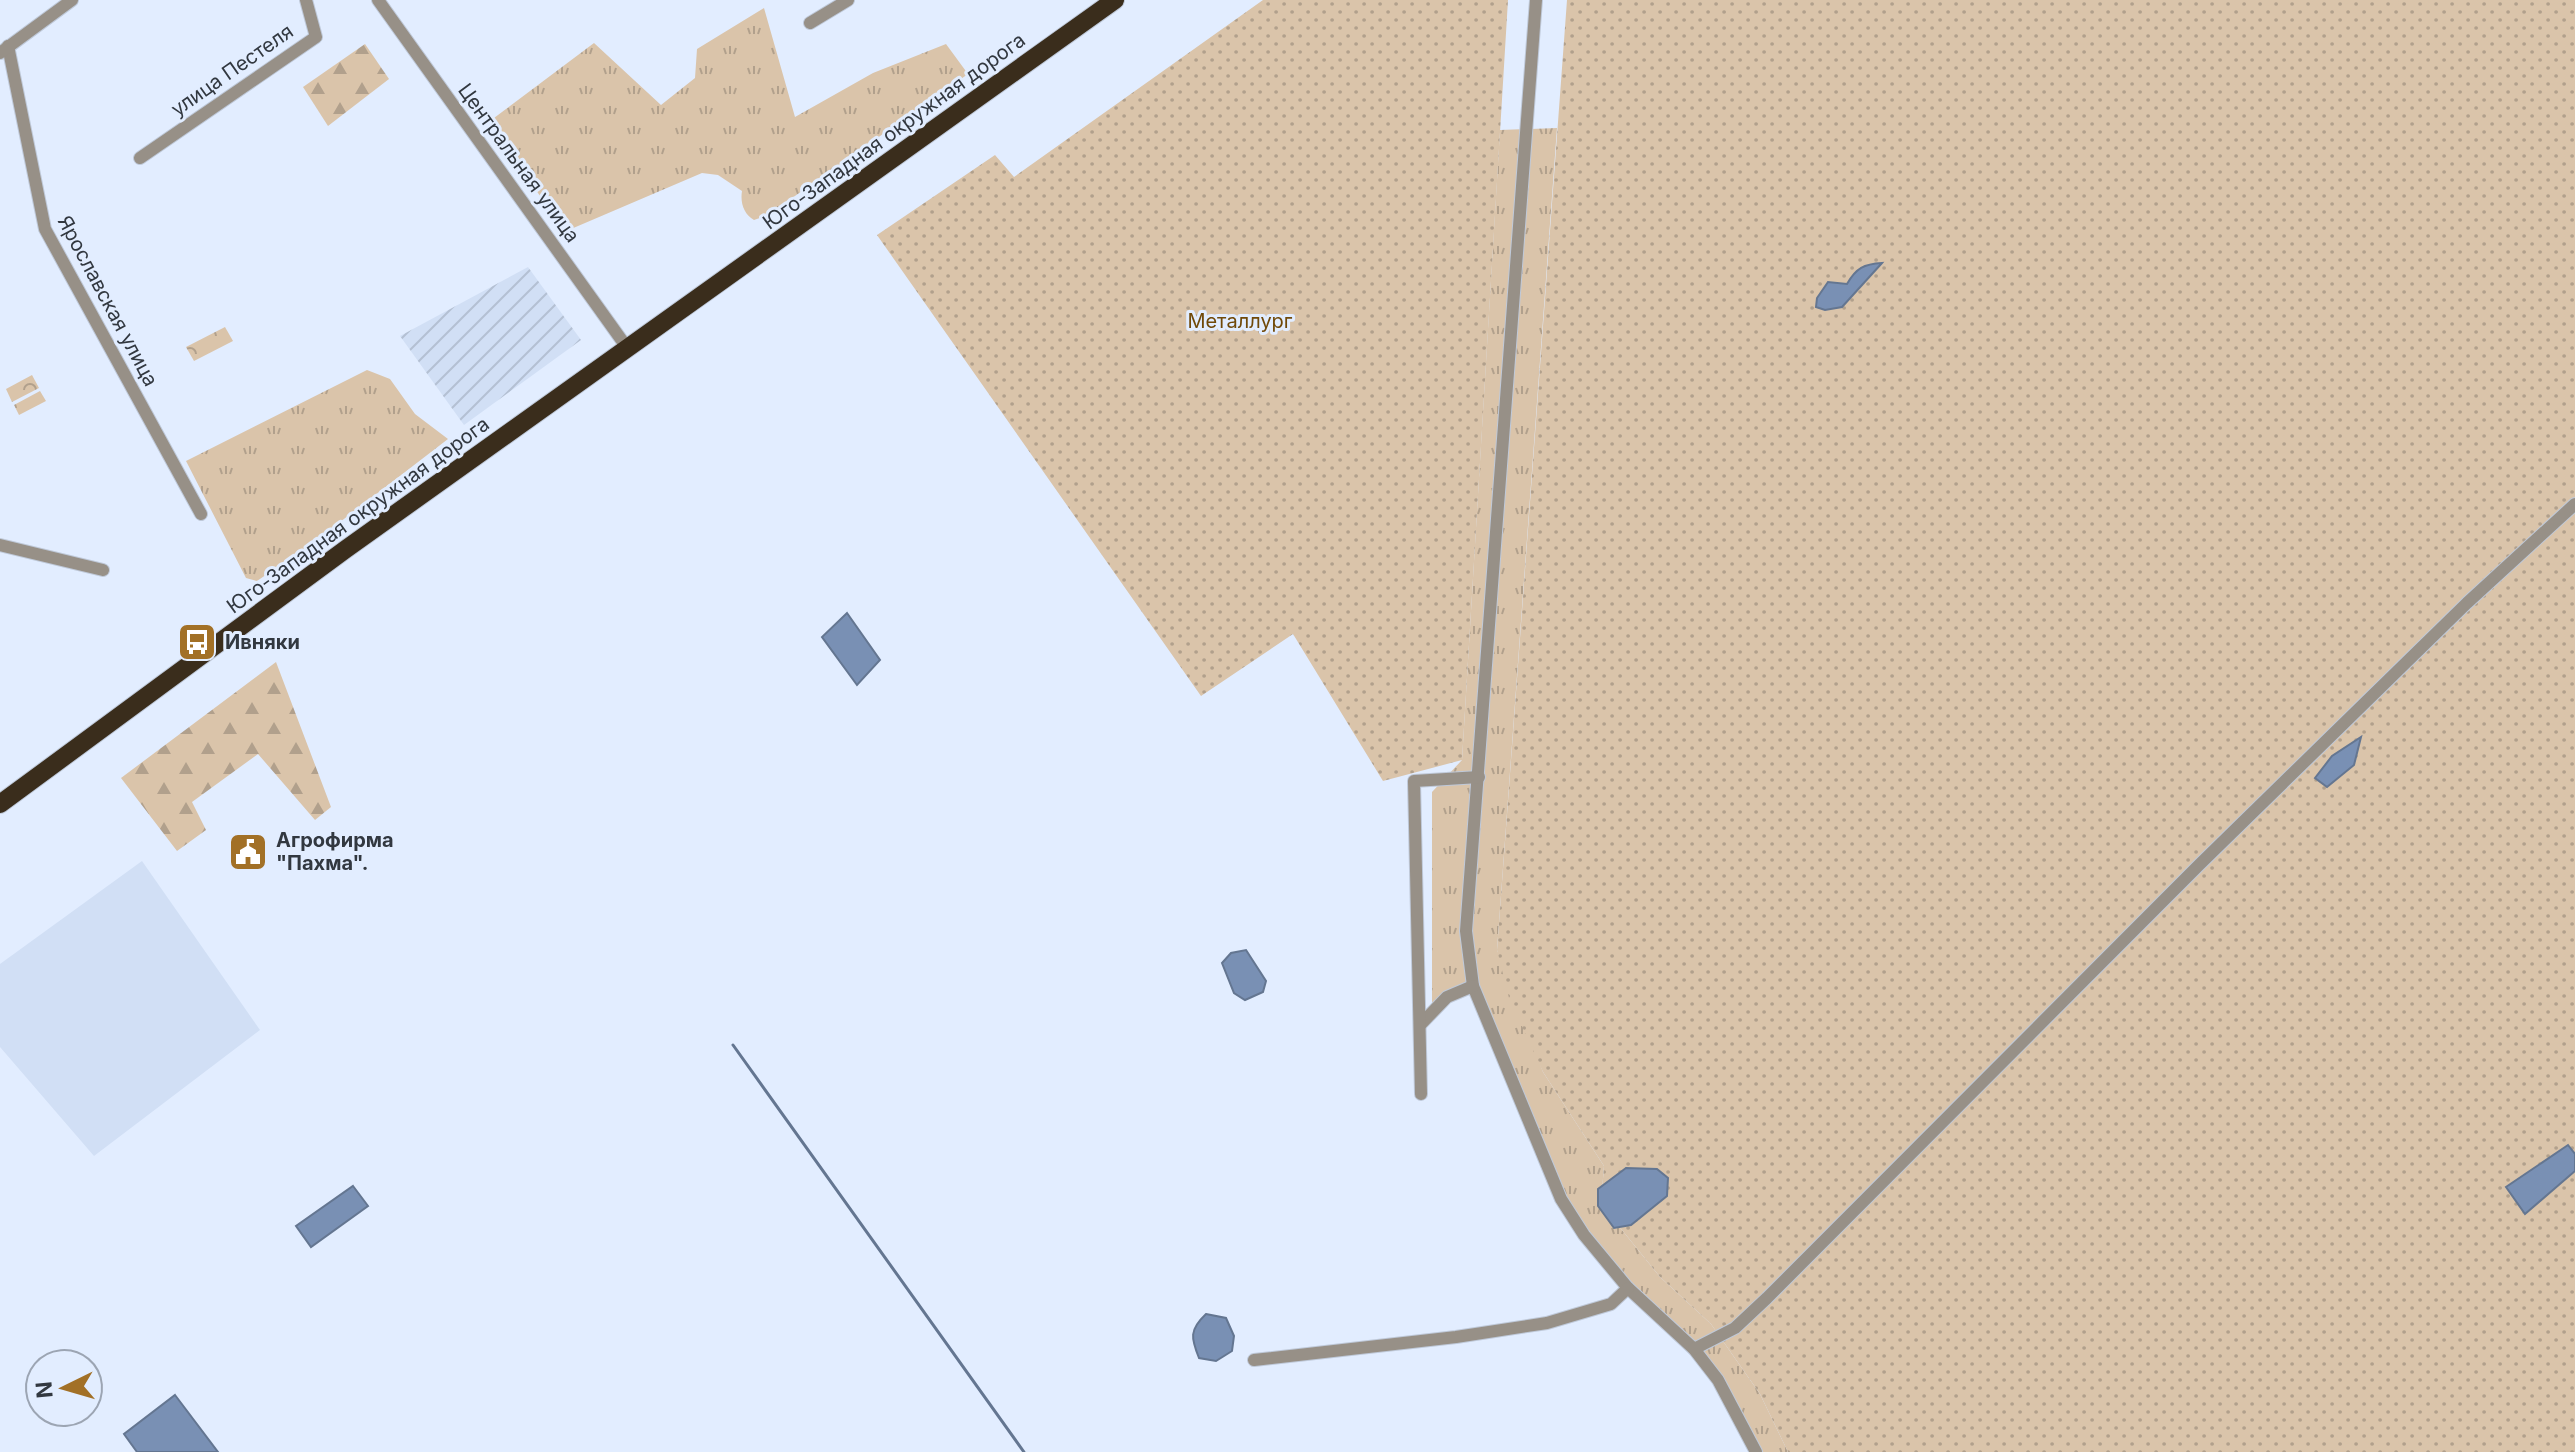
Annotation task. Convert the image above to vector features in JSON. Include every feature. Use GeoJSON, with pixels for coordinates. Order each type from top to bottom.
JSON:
{"type":"FeatureCollection","features":[{"type":"Feature","properties":{"kind":"highway","name":"Юго-Западная окружная дорога"},"geometry":{"type":"LineString","coordinates":[[0,804],[346,549],[1115,0]]}},
{"type":"Feature","properties":{"kind":"street"},"geometry":{"type":"LineString","coordinates":[[4,50],[72,0]]}},
{"type":"Feature","properties":{"kind":"street","name":"улица Пестеля"},"geometry":{"type":"LineString","coordinates":[[140,158],[316,37],[306,0]]}},
{"type":"Feature","properties":{"kind":"street","name":"Центральная улица"},"geometry":{"type":"LineString","coordinates":[[378,0],[628,349]]}},
{"type":"Feature","properties":{"kind":"street"},"geometry":{"type":"LineString","coordinates":[[810,23],[848,0]]}},
{"type":"Feature","properties":{"kind":"street"},"geometry":{"type":"LineString","coordinates":[[1536,0],[1466,931],[1473,986],[1561,1199],[1584,1235],[1628,1288],[1694,1349],[1726,1392],[1756,1452]]}},
{"type":"Feature","properties":{"kind":"street","name":"Ярославская улица"},"geometry":{"type":"LineString","coordinates":[[4,50],[45,229],[201,514]]}},
{"type":"Feature","properties":{"kind":"street"},"geometry":{"type":"LineString","coordinates":[[1694,1349],[1735,1328],[1767,1298],[2199,865],[2467,603],[2575,504]]}},
{"type":"Feature","properties":{"kind":"street"},"geometry":{"type":"LineString","coordinates":[[0,545],[103,570]]}},
{"type":"Feature","properties":{"kind":"street"},"geometry":{"type":"LineString","coordinates":[[1421,1094],[1414,781],[1479,777]]}},
{"type":"Feature","properties":{"kind":"street"},"geometry":{"type":"LineString","coordinates":[[1420,1025],[1447,997],[1473,986]]}},
{"type":"Feature","properties":{"kind":"street"},"geometry":{"type":"LineString","coordinates":[[1254,1360],[1456,1337],[1547,1323],[1611,1304],[1628,1288]]}},
{"type":"Feature","properties":{"kind":"shaded area"},"geometry":{"type":"Polygon","coordinates":[[[528,267],[581,340],[464,425],[400,336],[528,267]]]}},
{"type":"Feature","properties":{"kind":"shaded area"},"geometry":{"type":"Polygon","coordinates":[[[142,861],[260,1030],[94,1156],[0,1047],[0,964],[142,861]]]}},
{"type":"Feature","properties":{"kind":"green space","name":"Металлург"},"geometry":{"type":"Polygon","coordinates":[[[1263,0],[1508,0],[1462,760],[1383,781],[1293,634],[1201,696],[877,235],[995,155],[1014,177],[1263,0]]]}},
{"type":"Feature","properties":{"kind":"green space"},"geometry":{"type":"Polygon","coordinates":[[[1567,0],[2575,0],[2575,1452],[1788,1452],[1760,1394],[1711,1324],[1660,1277],[1601,1204],[1604,1166],[1543,1072],[1509,998],[1497,950],[1567,0]]]}},
{"type":"Feature","properties":{"kind":"green space"},"geometry":{"type":"Polygon","coordinates":[[[764,8],[795,117],[873,73],[946,44],[968,74],[768,215],[754,220],[744,208],[742,191],[718,175],[702,173],[564,232],[490,121],[594,43],[661,105],[695,78],[697,49],[764,8]]]}},
{"type":"Feature","properties":{"kind":"green space"},"geometry":{"type":"Polygon","coordinates":[[[365,44],[389,79],[328,126],[303,87],[365,44]]]}},
{"type":"Feature","properties":{"kind":"green space"},"geometry":{"type":"Polygon","coordinates":[[[1557,128],[1497,950],[1543,1072],[1604,1166],[1601,1204],[1660,1277],[1711,1324],[1760,1394],[1788,1452],[1756,1452],[1718,1380],[1628,1288],[1561,1199],[1473,986],[1447,997],[1432,1016],[1432,792],[1462,760],[1500,130],[1557,128]]]}},
{"type":"Feature","properties":{"kind":"green space"},"geometry":{"type":"Polygon","coordinates":[[[225,327],[233,341],[194,361],[186,347],[225,327]]]}},
{"type":"Feature","properties":{"kind":"green space"},"geometry":{"type":"Polygon","coordinates":[[[367,370],[390,379],[415,414],[448,439],[314,542],[257,581],[246,578],[186,461],[367,370]]]}},
{"type":"Feature","properties":{"kind":"green space"},"geometry":{"type":"Polygon","coordinates":[[[32,375],[39,388],[12,402],[6,389],[32,375]]]}},
{"type":"Feature","properties":{"kind":"green space"},"geometry":{"type":"Polygon","coordinates":[[[40,391],[46,401],[19,415],[14,405],[40,391]]]}},
{"type":"Feature","properties":{"kind":"green space"},"geometry":{"type":"Polygon","coordinates":[[[276,662],[331,807],[315,820],[258,754],[192,802],[206,830],[177,851],[121,778],[276,662]]]}},
{"type":"Feature","properties":{"kind":"water"},"geometry":{"type":"Polygon","coordinates":[[[1882,263],[1842,307],[1825,310],[1816,307],[1817,298],[1828,282],[1847,284],[1861,268],[1882,263]]]}},
{"type":"Feature","properties":{"kind":"water"},"geometry":{"type":"Polygon","coordinates":[[[847,613],[880,660],[857,685],[822,637],[847,613]]]}},
{"type":"Feature","properties":{"kind":"water"},"geometry":{"type":"Polygon","coordinates":[[[2361,737],[2354,765],[2327,787],[2315,778],[2332,756],[2361,737]]]}},
{"type":"Feature","properties":{"kind":"water"},"geometry":{"type":"Polygon","coordinates":[[[1246,950],[1266,981],[1263,992],[1245,1000],[1234,993],[1222,963],[1231,953],[1246,950]]]}},
{"type":"Feature","properties":{"kind":"water"},"geometry":{"type":"Polygon","coordinates":[[[2568,1145],[2575,1154],[2575,1171],[2525,1214],[2506,1187],[2568,1145]]]}},
{"type":"Feature","properties":{"kind":"water"},"geometry":{"type":"Polygon","coordinates":[[[1626,1168],[1657,1169],[1668,1178],[1667,1196],[1631,1225],[1614,1228],[1598,1206],[1598,1189],[1626,1168]]]}},
{"type":"Feature","properties":{"kind":"water"},"geometry":{"type":"Polygon","coordinates":[[[353,1186],[368,1206],[311,1247],[296,1226],[353,1186]]]}},
{"type":"Feature","properties":{"kind":"water"},"geometry":{"type":"Polygon","coordinates":[[[1206,1314],[1226,1318],[1234,1336],[1232,1351],[1216,1361],[1199,1358],[1194,1345],[1194,1330],[1206,1314]]]}},
{"type":"Feature","properties":{"kind":"water"},"geometry":{"type":"Polygon","coordinates":[[[175,1395],[218,1452],[137,1452],[124,1434],[175,1395]]]}},
{"type":"Feature","properties":{"kind":"waterway"},"geometry":{"type":"LineString","coordinates":[[733,1045],[1024,1452]]}},
{"type":"Feature","properties":{"kind":"place","name":"Ивняки"},"geometry":{"type":"Point","coordinates":[197,642]}},
{"type":"Feature","properties":{"kind":"place","name":"Агрофирма \"Пахма\"."},"geometry":{"type":"Point","coordinates":[248,852]}}]}
